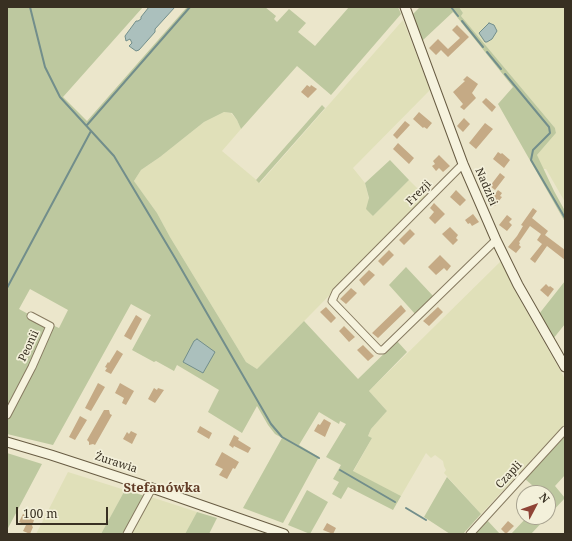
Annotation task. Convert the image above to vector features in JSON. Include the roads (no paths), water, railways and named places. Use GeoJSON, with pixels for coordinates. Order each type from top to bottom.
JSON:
{"type":"FeatureCollection","features":[{"type":"Feature","properties":{"kind":"street","name":"Nadziei"},"geometry":{"type":"LineString","coordinates":[[404,7],[463,164],[496,240],[518,285],[565,367]]}},
{"type":"Feature","properties":{"kind":"street","name":"Frezji"},"geometry":{"type":"LineString","coordinates":[[463,164],[336,292],[332,301],[381,351],[388,347],[496,240]]}},
{"type":"Feature","properties":{"kind":"street","name":"Peonii"},"geometry":{"type":"LineString","coordinates":[[7,415],[32,367],[50,326],[31,316]]}},
{"type":"Feature","properties":{"kind":"street","name":"Czapli"},"geometry":{"type":"LineString","coordinates":[[470,534],[565,430]]}},
{"type":"Feature","properties":{"kind":"street","name":"Żurawia"},"geometry":{"type":"LineString","coordinates":[[7,442],[152,488],[284,534]]}},
{"type":"Feature","properties":{"kind":"street"},"geometry":{"type":"LineString","coordinates":[[127,534],[152,488]]}},
{"type":"Feature","properties":{"kind":"waterway"},"geometry":{"type":"LineString","coordinates":[[30,7],[45,67],[60,97],[114,156],[271,424],[282,437],[319,458]]}},
{"type":"Feature","properties":{"kind":"waterway"},"geometry":{"type":"LineString","coordinates":[[87,125],[190,7]]}},
{"type":"Feature","properties":{"kind":"waterway"},"geometry":{"type":"LineString","coordinates":[[451,7],[458,16]]}},
{"type":"Feature","properties":{"kind":"waterway"},"geometry":{"type":"LineString","coordinates":[[462,21],[483,47]]}},
{"type":"Feature","properties":{"kind":"waterway"},"geometry":{"type":"LineString","coordinates":[[487,52],[501,69]]}},
{"type":"Feature","properties":{"kind":"waterway"},"geometry":{"type":"LineString","coordinates":[[505,74],[549,127],[550,133],[533,150],[531,160],[565,218]]}},
{"type":"Feature","properties":{"kind":"waterway"},"geometry":{"type":"LineString","coordinates":[[7,288],[91,131]]}},
{"type":"Feature","properties":{"kind":"waterway"},"geometry":{"type":"LineString","coordinates":[[340,470],[395,502]]}},
{"type":"Feature","properties":{"kind":"waterway"},"geometry":{"type":"LineString","coordinates":[[406,508],[426,520]]}},
{"type":"Feature","properties":{"kind":"district","name":"Stefanówka"},"geometry":{"type":"Point","coordinates":[162,488]}}]}
